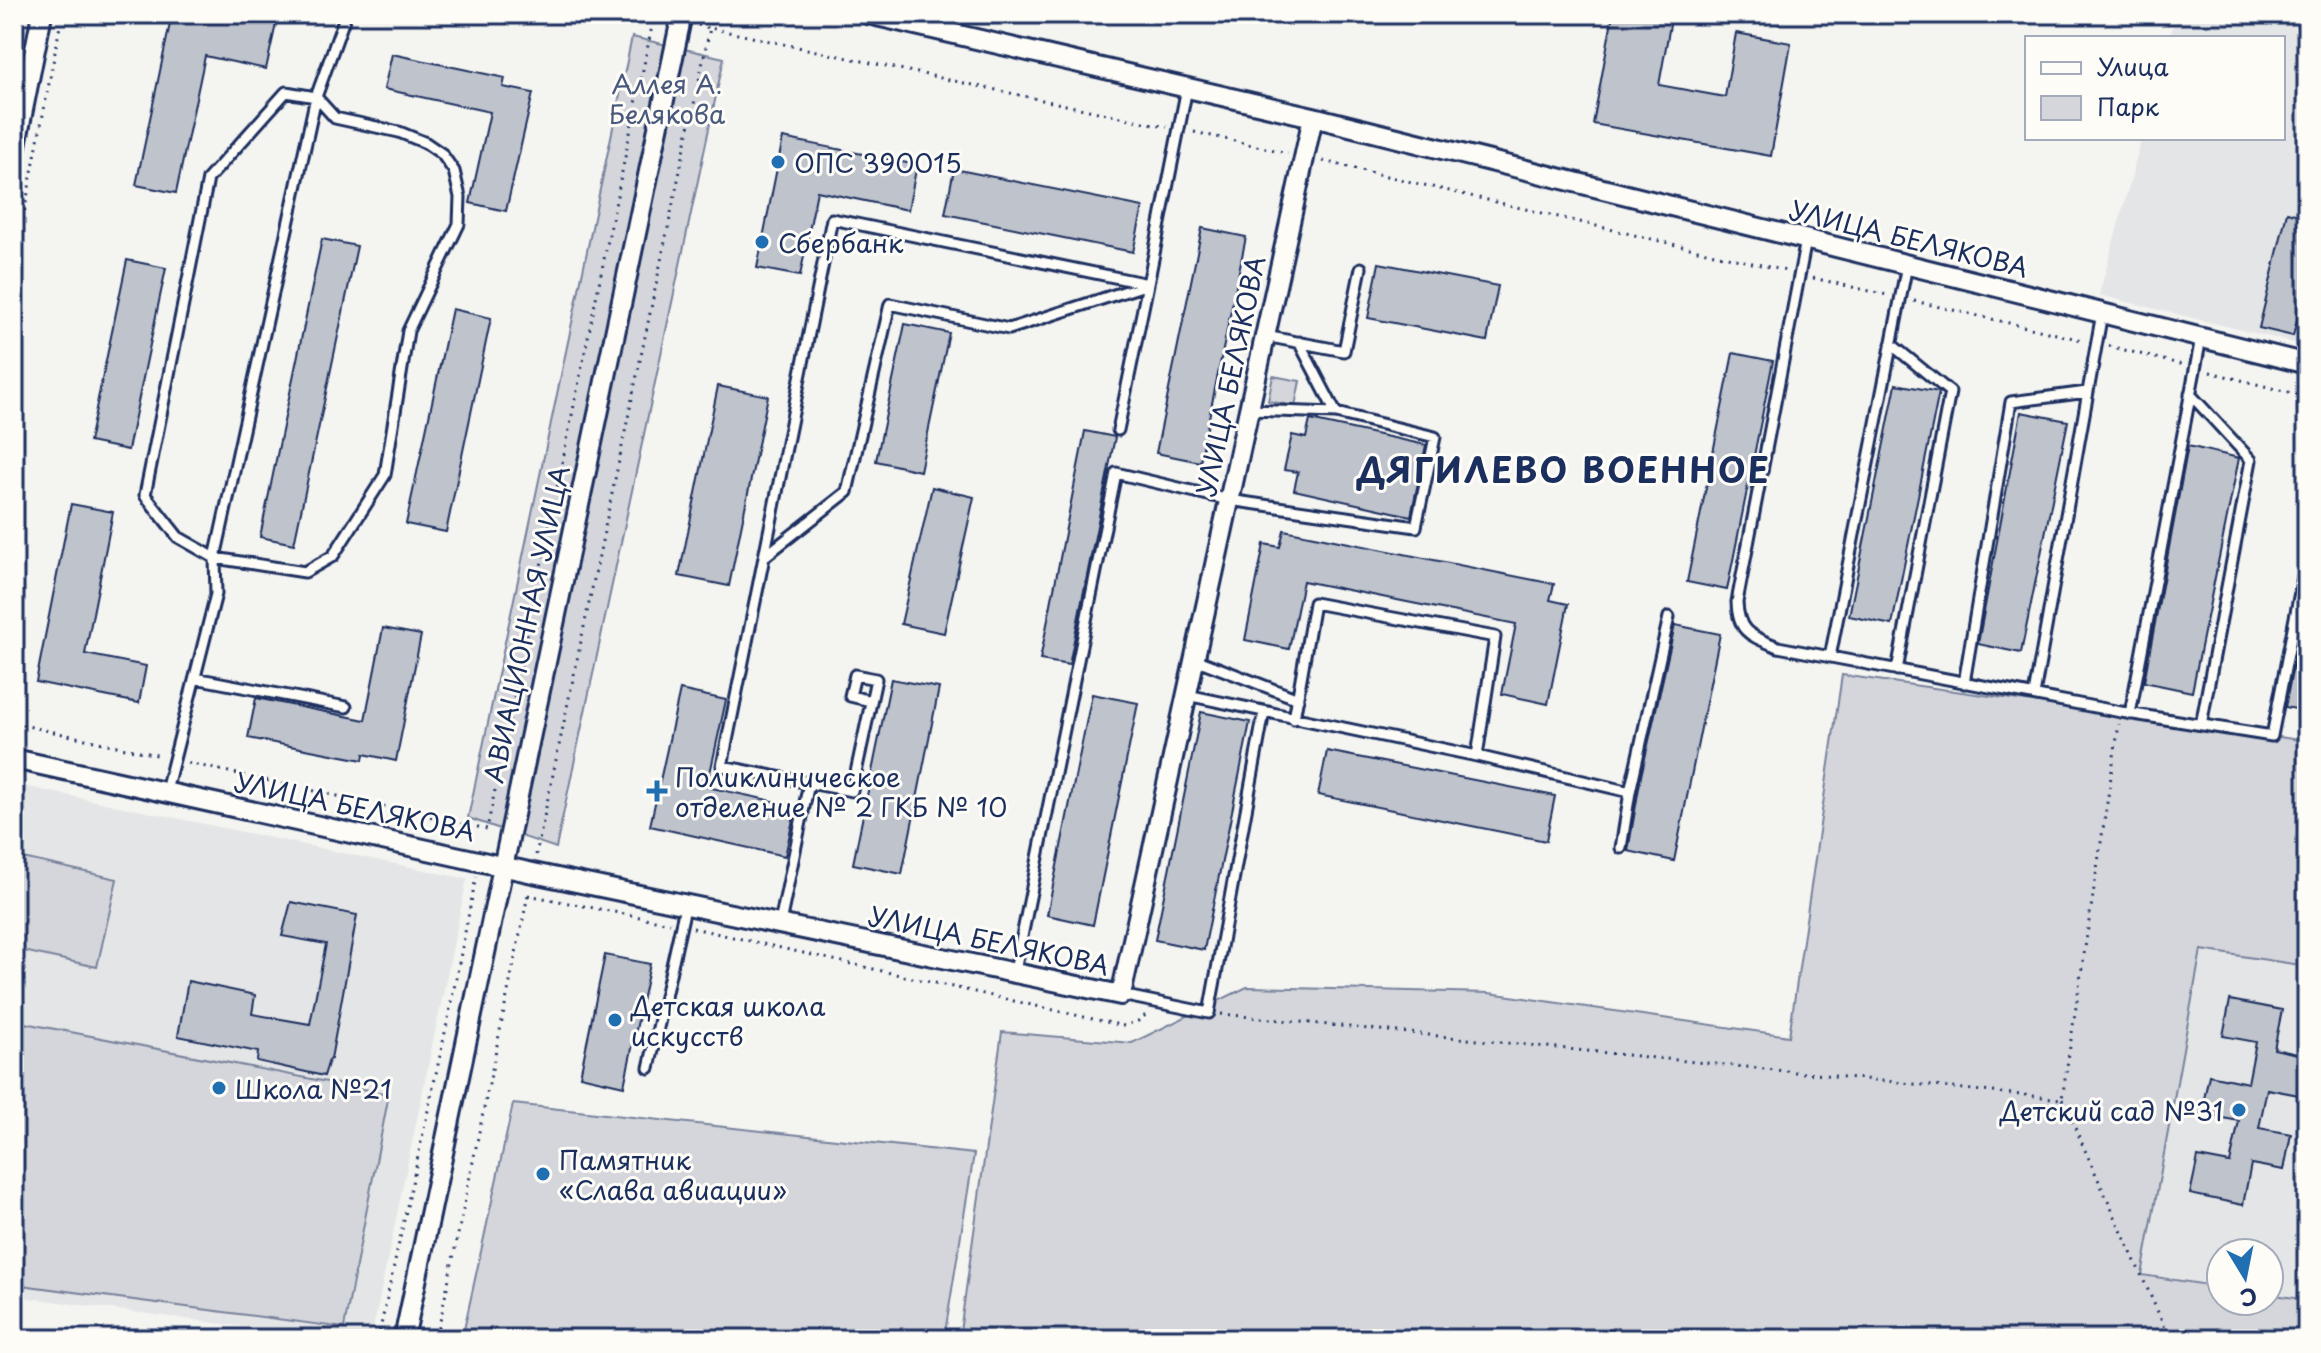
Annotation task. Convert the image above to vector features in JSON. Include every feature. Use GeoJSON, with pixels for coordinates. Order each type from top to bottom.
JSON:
{"type":"FeatureCollection","features":[{"type":"Feature","properties":{"kind":"street"},"geometry":{"type":"LineString","coordinates":[[14,155],[42,14]]}},
{"type":"Feature","properties":{"kind":"street","name":"АВИАЦИОННАЯ УЛИЦА"},"geometry":{"type":"LineString","coordinates":[[404,1339],[682,14]]}},
{"type":"Feature","properties":{"kind":"street","name":"УЛИЦА БЕЛЯКОВА"},"geometry":{"type":"LineString","coordinates":[[868,14],[1313,117],[2307,364]]}},
{"type":"Feature","properties":{"kind":"street","name":"УЛИЦА БЕЛЯКОВА"},"geometry":{"type":"LineString","coordinates":[[14,759],[533,873],[1121,995],[1313,117]]}},
{"type":"Feature","properties":{"kind":"lane"},"geometry":{"type":"LineString","coordinates":[[166,791],[216,594],[215,558],[316,97],[346,14]]}},
{"type":"Feature","properties":{"kind":"lane"},"geometry":{"type":"LineString","coordinates":[[1118,430],[1187,88]]}},
{"type":"Feature","properties":{"kind":"lane"},"geometry":{"type":"LineString","coordinates":[[286,92],[316,97],[335,118],[399,132],[426,143],[442,154],[454,171],[460,197],[459,224],[408,331],[385,475],[333,556],[305,572],[215,558],[178,537],[145,495],[208,179],[286,92]]}},
{"type":"Feature","properties":{"kind":"lane"},"geometry":{"type":"LineString","coordinates":[[871,701],[852,791],[722,766],[832,219],[1148,284]]}},
{"type":"Feature","properties":{"kind":"lane"},"geometry":{"type":"LineString","coordinates":[[1806,240],[1737,602],[1737,619],[1749,635],[1778,647],[1964,683],[2272,736],[2307,556]]}},
{"type":"Feature","properties":{"kind":"lane"},"geometry":{"type":"LineString","coordinates":[[1830,657],[1907,265]]}},
{"type":"Feature","properties":{"kind":"lane"},"geometry":{"type":"LineString","coordinates":[[1265,336],[1344,351],[1361,268]]}},
{"type":"Feature","properties":{"kind":"lane"},"geometry":{"type":"LineString","coordinates":[[764,557],[847,492],[890,304],[1009,329],[1148,284]]}},
{"type":"Feature","properties":{"kind":"lane"},"geometry":{"type":"LineString","coordinates":[[2034,695],[2102,313]]}},
{"type":"Feature","properties":{"kind":"lane"},"geometry":{"type":"LineString","coordinates":[[2125,713],[2201,338]]}},
{"type":"Feature","properties":{"kind":"lane"},"geometry":{"type":"LineString","coordinates":[[1299,342],[1336,413]]}},
{"type":"Feature","properties":{"kind":"lane"},"geometry":{"type":"LineString","coordinates":[[1891,344],[1950,392],[1897,670]]}},
{"type":"Feature","properties":{"kind":"lane"},"geometry":{"type":"LineString","coordinates":[[1964,683],[2011,402],[2087,392]]}},
{"type":"Feature","properties":{"kind":"lane"},"geometry":{"type":"LineString","coordinates":[[2190,394],[2251,460],[2201,725]]}},
{"type":"Feature","properties":{"kind":"lane"},"geometry":{"type":"LineString","coordinates":[[1015,971],[1116,473],[1229,500],[1416,527],[1435,437],[1336,413],[1249,410]]}},
{"type":"Feature","properties":{"kind":"lane"},"geometry":{"type":"LineString","coordinates":[[1294,719],[1314,603],[1495,637],[1477,756]]}},
{"type":"Feature","properties":{"kind":"lane"},"geometry":{"type":"LineString","coordinates":[[1621,848],[1630,792],[1669,617]]}},
{"type":"Feature","properties":{"kind":"lane"},"geometry":{"type":"LineString","coordinates":[[1195,659],[1298,699]]}},
{"type":"Feature","properties":{"kind":"lane"},"geometry":{"type":"LineString","coordinates":[[195,678],[346,707]]}},
{"type":"Feature","properties":{"kind":"lane"},"geometry":{"type":"LineString","coordinates":[[1187,695],[1477,756],[1630,792]]}},
{"type":"Feature","properties":{"kind":"lane"},"geometry":{"type":"LineString","coordinates":[[1121,995],[1209,1013],[1264,712]]}},
{"type":"Feature","properties":{"kind":"lane"},"geometry":{"type":"LineString","coordinates":[[780,923],[809,783]]}},
{"type":"Feature","properties":{"kind":"lane"},"geometry":{"type":"LineString","coordinates":[[649,1068],[686,903]]}},
{"type":"Feature","properties":{"kind":"path"},"geometry":{"type":"LineString","coordinates":[[14,266],[62,14]]}},
{"type":"Feature","properties":{"kind":"path"},"geometry":{"type":"LineString","coordinates":[[14,723],[487,829],[654,16],[647,14]]}},
{"type":"Feature","properties":{"kind":"path"},"geometry":{"type":"LineString","coordinates":[[437,1336],[713,14]]}},
{"type":"Feature","properties":{"kind":"path"},"geometry":{"type":"LineString","coordinates":[[710,28],[1170,127]]}},
{"type":"Feature","properties":{"kind":"path"},"geometry":{"type":"LineString","coordinates":[[1185,130],[1304,157]]}},
{"type":"Feature","properties":{"kind":"path"},"geometry":{"type":"LineString","coordinates":[[2125,713],[2062,1099],[2170,1339]]}},
{"type":"Feature","properties":{"kind":"path"},"geometry":{"type":"LineString","coordinates":[[378,1339],[480,859]]}},
{"type":"Feature","properties":{"kind":"path"},"geometry":{"type":"LineString","coordinates":[[528,895],[682,925],[1124,1026],[1138,1021],[1161,1003]]}},
{"type":"Feature","properties":{"kind":"path"},"geometry":{"type":"LineString","coordinates":[[1209,1013],[2062,1099]]}},
{"type":"Feature","properties":{"kind":"shaded area"},"geometry":{"type":"Polygon","coordinates":[[[2176,14],[2307,14],[2307,346],[2099,295],[2141,140],[2285,140],[2285,36],[2170,36],[2176,14]]]}},
{"type":"Feature","properties":{"kind":"shaded area","name":"Школа №21"},"geometry":{"type":"Polygon","coordinates":[[[14,784],[467,879],[371,1339],[335,1339],[14,1296],[14,784]]]}},
{"type":"Feature","properties":{"kind":"shaded area","name":"Детский сад №31"},"geometry":{"type":"Polygon","coordinates":[[[2201,950],[2307,966],[2307,1300],[2285,1297],[2285,1237],[2205,1237],[2205,1285],[2142,1275],[2201,950]]]}},
{"type":"Feature","properties":{"kind":"green space","name":"Аллея А. Белякова"},"geometry":{"type":"Polygon","coordinates":[[[632,37],[724,58],[556,848],[468,818],[632,37]]]}},
{"type":"Feature","properties":{"kind":"green space"},"geometry":{"type":"Polygon","coordinates":[[[1273,376],[1300,381],[1295,406],[1268,401],[1273,376]]]}},
{"type":"Feature","properties":{"kind":"green space"},"geometry":{"type":"Polygon","coordinates":[[[1842,675],[2307,741],[2307,966],[2201,950],[2142,1275],[2205,1285],[2205,1317],[2285,1317],[2285,1297],[2307,1300],[2300,1339],[959,1339],[1002,1032],[1132,1043],[1247,987],[1489,993],[1789,1036],[1842,675]]]}},
{"type":"Feature","properties":{"kind":"green space"},"geometry":{"type":"Polygon","coordinates":[[[14,856],[117,879],[97,967],[14,949],[14,856]]]}},
{"type":"Feature","properties":{"kind":"green space"},"geometry":{"type":"Polygon","coordinates":[[[14,1021],[389,1094],[344,1328],[14,1284],[14,1021]]]}},
{"type":"Feature","properties":{"kind":"green space"},"geometry":{"type":"Polygon","coordinates":[[[513,1104],[974,1154],[944,1339],[462,1339],[513,1104]]]}},
{"type":"Feature","properties":{"kind":"building"},"geometry":{"type":"Polygon","coordinates":[[[172,14],[225,14],[276,24],[266,69],[205,56],[176,193],[136,185],[172,14]]]}},
{"type":"Feature","properties":{"kind":"building"},"geometry":{"type":"Polygon","coordinates":[[[1613,14],[1672,14],[1659,85],[1725,97],[1736,33],[1791,43],[1771,156],[1593,124],[1613,14]]]}},
{"type":"Feature","properties":{"kind":"building"},"geometry":{"type":"Polygon","coordinates":[[[392,54],[505,78],[503,87],[533,93],[506,211],[470,203],[490,112],[384,89],[392,54]]]}},
{"type":"Feature","properties":{"kind":"building"},"geometry":{"type":"Polygon","coordinates":[[[783,138],[917,165],[908,210],[817,191],[800,276],[757,268],[783,138]]]}},
{"type":"Feature","properties":{"kind":"building"},"geometry":{"type":"Polygon","coordinates":[[[954,169],[1143,207],[1133,252],[945,214],[954,169]]]}},
{"type":"Feature","properties":{"kind":"building"},"geometry":{"type":"Polygon","coordinates":[[[2287,212],[2307,217],[2307,280],[2293,336],[2259,328],[2287,212]]]}},
{"type":"Feature","properties":{"kind":"building"},"geometry":{"type":"Polygon","coordinates":[[[1202,228],[1246,237],[1200,462],[1156,453],[1202,228]]]}},
{"type":"Feature","properties":{"kind":"building"},"geometry":{"type":"Polygon","coordinates":[[[322,239],[357,246],[294,544],[260,537],[322,239]]]}},
{"type":"Feature","properties":{"kind":"building"},"geometry":{"type":"Polygon","coordinates":[[[127,260],[166,268],[128,450],[89,442],[127,260]]]}},
{"type":"Feature","properties":{"kind":"building"},"geometry":{"type":"Polygon","coordinates":[[[1379,263],[1498,286],[1487,341],[1368,318],[1379,263]]]}},
{"type":"Feature","properties":{"kind":"building"},"geometry":{"type":"Polygon","coordinates":[[[452,309],[491,318],[446,532],[406,524],[452,309]]]}},
{"type":"Feature","properties":{"kind":"building"},"geometry":{"type":"Polygon","coordinates":[[[905,324],[949,333],[920,471],[876,461],[905,324]]]}},
{"type":"Feature","properties":{"kind":"building"},"geometry":{"type":"Polygon","coordinates":[[[1733,353],[1773,361],[1727,590],[1687,582],[1733,353]]]}},
{"type":"Feature","properties":{"kind":"building"},"geometry":{"type":"Polygon","coordinates":[[[1896,384],[1939,392],[1892,625],[1849,616],[1896,384]]]}},
{"type":"Feature","properties":{"kind":"building"},"geometry":{"type":"Polygon","coordinates":[[[718,386],[768,396],[729,586],[679,576],[718,386]]]}},
{"type":"Feature","properties":{"kind":"building"},"geometry":{"type":"Polygon","coordinates":[[[2021,412],[2068,421],[2021,653],[1978,644],[2021,412]]]}},
{"type":"Feature","properties":{"kind":"building"},"geometry":{"type":"Polygon","coordinates":[[[1310,420],[1426,445],[1411,516],[1294,490],[1298,472],[1284,470],[1292,435],[1306,438],[1310,420]]]}},
{"type":"Feature","properties":{"kind":"building"},"geometry":{"type":"Polygon","coordinates":[[[1085,431],[1115,437],[1069,665],[1040,660],[1085,431]]]}},
{"type":"Feature","properties":{"kind":"building"},"geometry":{"type":"Polygon","coordinates":[[[2188,446],[2239,458],[2192,692],[2144,682],[2188,446]]]}},
{"type":"Feature","properties":{"kind":"building"},"geometry":{"type":"Polygon","coordinates":[[[932,487],[974,497],[944,633],[901,624],[932,487]]]}},
{"type":"Feature","properties":{"kind":"building"},"geometry":{"type":"Polygon","coordinates":[[[71,504],[113,512],[85,654],[146,666],[139,703],[36,682],[71,504]]]}},
{"type":"Feature","properties":{"kind":"building"},"geometry":{"type":"Polygon","coordinates":[[[1284,530],[1554,584],[1550,600],[1568,604],[1548,704],[1502,694],[1516,624],[1303,581],[1289,649],[1245,640],[1264,544],[1280,547],[1284,530]]]}},
{"type":"Feature","properties":{"kind":"building"},"geometry":{"type":"Polygon","coordinates":[[[2307,601],[2307,711],[2285,707],[2307,601]]]}},
{"type":"Feature","properties":{"kind":"building"},"geometry":{"type":"Polygon","coordinates":[[[1675,625],[1720,634],[1674,861],[1628,851],[1641,776],[1675,625]]]}},
{"type":"Feature","properties":{"kind":"building"},"geometry":{"type":"Polygon","coordinates":[[[383,628],[421,635],[396,761],[364,754],[363,760],[248,738],[256,698],[365,720],[383,628]]]}},
{"type":"Feature","properties":{"kind":"building"},"geometry":{"type":"Polygon","coordinates":[[[891,679],[939,688],[902,874],[853,864],[891,679]]]}},
{"type":"Feature","properties":{"kind":"building"},"geometry":{"type":"Polygon","coordinates":[[[680,690],[726,700],[707,787],[796,806],[785,856],[650,826],[680,690]]]}},
{"type":"Feature","properties":{"kind":"building"},"geometry":{"type":"Polygon","coordinates":[[[1092,694],[1138,703],[1093,925],[1047,915],[1092,694]]]}},
{"type":"Feature","properties":{"kind":"building"},"geometry":{"type":"Polygon","coordinates":[[[1201,712],[1250,722],[1204,950],[1155,940],[1201,712]]]}},
{"type":"Feature","properties":{"kind":"building"},"geometry":{"type":"Polygon","coordinates":[[[1327,751],[1555,796],[1546,841],[1318,795],[1327,751]]]}},
{"type":"Feature","properties":{"kind":"building"},"geometry":{"type":"Polygon","coordinates":[[[291,902],[357,915],[331,1059],[324,1076],[257,1061],[258,1052],[178,1036],[188,981],[255,995],[252,1014],[310,1024],[326,944],[282,936],[291,902]]]}},
{"type":"Feature","properties":{"kind":"building","name":"Детская школа искусств"},"geometry":{"type":"Polygon","coordinates":[[[605,955],[650,964],[624,1086],[580,1076],[605,955]]]}},
{"type":"Feature","properties":{"kind":"building"},"geometry":{"type":"Polygon","coordinates":[[[2230,1000],[2282,1010],[2274,1049],[2307,1056],[2299,1095],[2267,1089],[2259,1128],[2291,1134],[2284,1170],[2251,1164],[2243,1205],[2190,1194],[2198,1157],[2230,1163],[2239,1121],[2201,1114],[2209,1075],[2248,1083],[2256,1042],[2223,1036],[2230,1000]]]}},
{"type":"Feature","properties":{"kind":"place","name":"ОПС 390015"},"geometry":{"type":"Point","coordinates":[778,162]}},
{"type":"Feature","properties":{"kind":"place","name":"Сбербанк"},"geometry":{"type":"Point","coordinates":[762,242]}},
{"type":"Feature","properties":{"kind":"place","name":"Поликлиническое отделение № 2 ГКБ № 10"},"geometry":{"type":"Point","coordinates":[657,791]}},
{"type":"Feature","properties":{"kind":"place","name":"Детская школа искусств"},"geometry":{"type":"Point","coordinates":[615,1020]}},
{"type":"Feature","properties":{"kind":"place","name":"Школа №21"},"geometry":{"type":"Point","coordinates":[219,1088]}},
{"type":"Feature","properties":{"kind":"place","name":"Детский сад №31"},"geometry":{"type":"Point","coordinates":[2239,1110]}},
{"type":"Feature","properties":{"kind":"place","name":"Памятник «Слава авиации»"},"geometry":{"type":"Point","coordinates":[543,1174]}},
{"type":"Feature","properties":{"kind":"district","name":"ДЯГИЛЕВО ВОЕННОЕ"},"geometry":{"type":"Point","coordinates":[1564,469]}}]}
